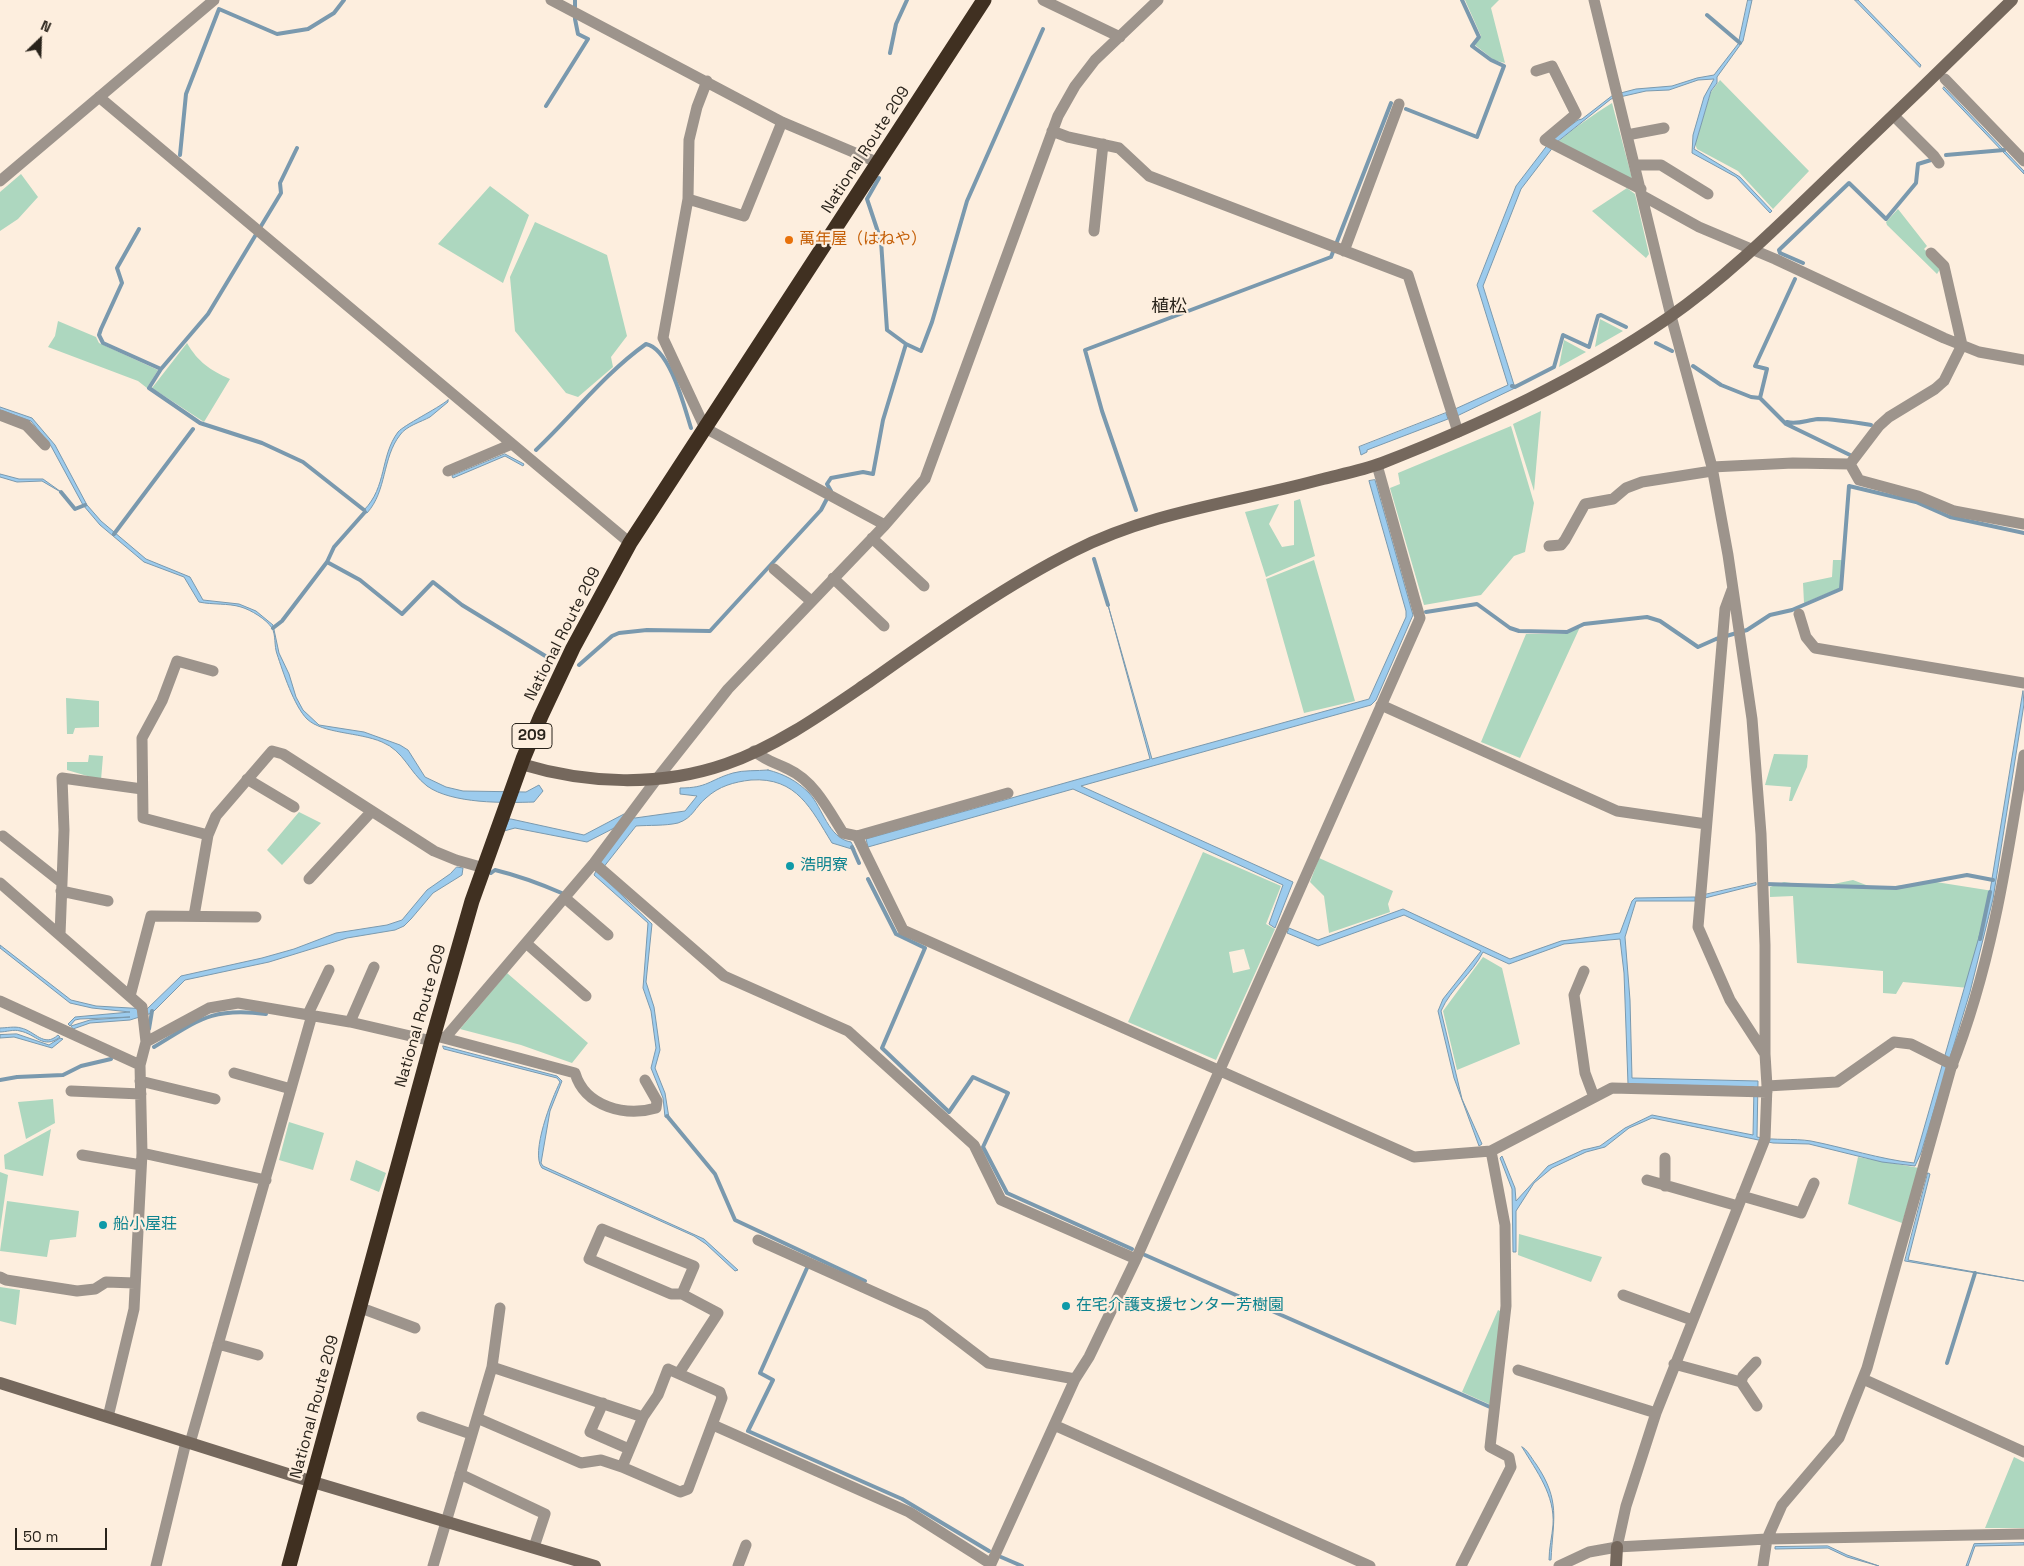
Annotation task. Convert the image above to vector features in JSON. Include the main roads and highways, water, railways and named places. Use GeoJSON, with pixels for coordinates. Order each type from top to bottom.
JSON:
{"type":"FeatureCollection","features":[{"type":"Feature","properties":{"kind":"highway","name":"National Route 209"},"geometry":{"type":"LineString","coordinates":[[289,1566],[484,868],[521,764],[573,648],[630,543],[984,0]]}},
{"type":"Feature","properties":{"kind":"water"},"geometry":{"type":"Polygon","coordinates":[[[1748,0],[1752,0],[1743,41],[1717,77],[1717,83],[1711,91],[1694,149],[1740,177],[1772,211],[1770,213],[1736,177],[1692,153],[1693,135],[1704,97],[1714,79],[1698,80],[1669,90],[1646,91],[1611,99],[1557,142],[1521,189],[1483,286],[1515,388],[1457,416],[1455,409],[1508,385],[1477,285],[1516,186],[1552,139],[1613,95],[1636,89],[1672,86],[1714,75],[1738,44],[1748,0]]]}},
{"type":"Feature","properties":{"kind":"water"},"geometry":{"type":"Polygon","coordinates":[[[1855,0],[1858,0],[1921,65],[1920,67],[1855,0]]]}},
{"type":"Feature","properties":{"kind":"water"},"geometry":{"type":"Polygon","coordinates":[[[1944,87],[2024,171],[2024,174],[1943,89],[1944,87]]]}},
{"type":"Feature","properties":{"kind":"water"},"geometry":{"type":"Polygon","coordinates":[[[448,400],[430,417],[410,427],[400,435],[390,454],[378,495],[367,513],[365,512],[364,510],[371,501],[380,482],[388,451],[398,432],[448,400]]]}},
{"type":"Feature","properties":{"kind":"water"},"geometry":{"type":"Polygon","coordinates":[[[0,407],[32,418],[55,445],[87,505],[101,521],[146,559],[190,577],[203,600],[239,604],[256,611],[273,625],[279,653],[289,674],[296,697],[303,710],[319,725],[364,732],[400,745],[408,750],[425,777],[446,787],[463,791],[526,792],[539,785],[543,791],[534,802],[479,801],[450,796],[427,786],[390,746],[363,736],[322,728],[314,724],[302,713],[293,697],[277,654],[272,628],[266,621],[241,607],[199,602],[184,577],[144,562],[100,525],[83,505],[51,446],[31,421],[0,410],[0,407]]]}},
{"type":"Feature","properties":{"kind":"water"},"geometry":{"type":"Polygon","coordinates":[[[1446,413],[1448,419],[1367,450],[1367,452],[1361,455],[1359,447],[1446,413]]]}},
{"type":"Feature","properties":{"kind":"water"},"geometry":{"type":"Polygon","coordinates":[[[505,454],[524,464],[523,466],[505,456],[453,478],[452,476],[505,454]]]}},
{"type":"Feature","properties":{"kind":"water"},"geometry":{"type":"Polygon","coordinates":[[[0,474],[19,479],[43,479],[64,494],[42,481],[17,482],[0,477],[0,474]]]}},
{"type":"Feature","properties":{"kind":"water"},"geometry":{"type":"Polygon","coordinates":[[[1375,480],[1413,615],[1376,700],[1371,705],[1081,786],[1293,882],[1275,928],[1269,924],[1283,885],[1073,789],[868,847],[866,839],[1150,759],[1108,605],[1152,759],[1369,699],[1406,617],[1406,611],[1369,481],[1375,480]]]}},
{"type":"Feature","properties":{"kind":"water"},"geometry":{"type":"Polygon","coordinates":[[[2023,691],[2024,704],[1993,899],[1970,992],[1921,1153],[1915,1166],[1882,1162],[1809,1144],[1773,1143],[1652,1118],[1629,1128],[1605,1147],[1586,1152],[1552,1168],[1534,1183],[1516,1211],[1516,1252],[1513,1252],[1512,1189],[1500,1158],[1502,1156],[1515,1188],[1516,1201],[1548,1166],[1583,1150],[1600,1146],[1625,1128],[1652,1115],[1753,1135],[1754,1087],[1628,1084],[1624,973],[1620,939],[1564,944],[1509,964],[1483,952],[1450,995],[1441,1011],[1462,1099],[1482,1144],[1479,1146],[1454,1078],[1438,1011],[1443,999],[1481,951],[1404,915],[1318,946],[1287,933],[1289,928],[1318,940],[1403,909],[1510,959],[1561,941],[1620,933],[1632,901],[1635,898],[1695,897],[1695,901],[1636,901],[1625,937],[1630,1000],[1632,1078],[1758,1081],[1757,1137],[1811,1141],[1914,1163],[1987,909],[2023,691]]]}},
{"type":"Feature","properties":{"kind":"water"},"geometry":{"type":"Polygon","coordinates":[[[768,770],[790,778],[809,793],[831,829],[843,839],[851,842],[855,850],[832,843],[809,807],[791,790],[767,780],[751,780],[733,783],[716,790],[702,801],[694,812],[678,823],[636,826],[599,873],[652,924],[646,982],[654,1007],[660,1050],[655,1068],[665,1093],[669,1118],[665,1117],[663,1098],[651,1068],[656,1048],[651,1011],[643,988],[648,923],[594,875],[618,826],[587,842],[515,828],[504,831],[509,819],[511,819],[584,835],[624,814],[635,818],[685,811],[697,796],[680,794],[680,788],[697,787],[737,772],[768,770]]]}},
{"type":"Feature","properties":{"kind":"water"},"geometry":{"type":"Polygon","coordinates":[[[457,867],[463,868],[462,875],[433,893],[404,926],[395,930],[347,938],[269,962],[185,980],[152,1013],[130,1020],[90,1023],[73,1029],[71,1026],[90,1020],[130,1017],[80,1019],[75,1020],[70,1026],[68,1024],[75,1017],[130,1012],[92,1008],[70,1003],[0,948],[0,945],[71,1000],[96,1006],[147,1009],[181,976],[262,958],[294,949],[336,933],[387,925],[402,920],[427,890],[457,867]]]}},
{"type":"Feature","properties":{"kind":"water"},"geometry":{"type":"Polygon","coordinates":[[[1756,883],[1756,885],[1705,898],[1704,895],[1756,883]]]}},
{"type":"Feature","properties":{"kind":"water"},"geometry":{"type":"Polygon","coordinates":[[[0,1028],[21,1028],[48,1040],[58,1035],[60,1037],[54,1041],[44,1042],[18,1030],[0,1032],[0,1028]]]}},
{"type":"Feature","properties":{"kind":"water"},"geometry":{"type":"Polygon","coordinates":[[[17,1034],[49,1045],[60,1038],[63,1039],[52,1048],[14,1037],[0,1038],[0,1035],[17,1034]]]}},
{"type":"Feature","properties":{"kind":"water"},"geometry":{"type":"Polygon","coordinates":[[[443,1046],[557,1076],[562,1081],[550,1111],[541,1163],[543,1166],[704,1239],[738,1270],[735,1271],[706,1244],[694,1236],[542,1168],[539,1161],[540,1138],[560,1082],[557,1078],[444,1049],[443,1046]]]}},
{"type":"Feature","properties":{"kind":"water"},"geometry":{"type":"Polygon","coordinates":[[[1928,1173],[1930,1174],[1908,1260],[2024,1281],[1905,1261],[1928,1173]]]}},
{"type":"Feature","properties":{"kind":"water"},"geometry":{"type":"Polygon","coordinates":[[[1522,1447],[1529,1454],[1544,1477],[1552,1500],[1554,1521],[1551,1560],[1549,1560],[1549,1551],[1553,1514],[1551,1504],[1544,1484],[1522,1447]]]}},
{"type":"Feature","properties":{"kind":"water"},"geometry":{"type":"Polygon","coordinates":[[[2024,1543],[2024,1545],[1975,1546],[1968,1566],[1966,1566],[1974,1544],[2024,1543]]]}},
{"type":"Feature","properties":{"kind":"water"},"geometry":{"type":"Polygon","coordinates":[[[1828,1546],[1879,1566],[1847,1557],[1828,1548],[1775,1549],[1775,1547],[1828,1546]]]}},
{"type":"Feature","properties":{"kind":"waterway"},"geometry":{"type":"LineString","coordinates":[[180,155],[186,94],[219,9],[277,34],[308,29],[334,13],[344,0]]}},
{"type":"Feature","properties":{"kind":"waterway"},"geometry":{"type":"LineString","coordinates":[[546,106],[588,39],[578,34],[575,19],[575,0]]}},
{"type":"Feature","properties":{"kind":"waterway"},"geometry":{"type":"LineString","coordinates":[[890,53],[896,24],[907,0]]}},
{"type":"Feature","properties":{"kind":"waterway"},"geometry":{"type":"LineString","coordinates":[[1406,109],[1477,137],[1504,66],[1491,60],[1472,46],[1479,37],[1462,0]]}},
{"type":"Feature","properties":{"kind":"waterway"},"geometry":{"type":"LineString","coordinates":[[1707,15],[1740,43]]}},
{"type":"Feature","properties":{"kind":"waterway"},"geometry":{"type":"LineString","coordinates":[[579,665],[612,636],[619,633],[647,630],[710,631],[821,510],[831,491],[827,484],[831,478],[863,472],[873,474],[883,420],[906,344],[921,351],[932,322],[967,201],[1043,29]]}},
{"type":"Feature","properties":{"kind":"waterway"},"geometry":{"type":"LineString","coordinates":[[1136,510],[1102,411],[1085,350],[1331,257],[1391,103]]}},
{"type":"Feature","properties":{"kind":"waterway"},"geometry":{"type":"LineString","coordinates":[[161,369],[208,314],[281,193],[280,183],[297,148]]}},
{"type":"Feature","properties":{"kind":"waterway"},"geometry":{"type":"LineString","coordinates":[[1946,155],[2004,150]]}},
{"type":"Feature","properties":{"kind":"waterway"},"geometry":{"type":"LineString","coordinates":[[1803,263],[1780,253],[1779,250],[1849,183],[1886,219],[1916,183],[1918,164],[1931,160]]}},
{"type":"Feature","properties":{"kind":"waterway"},"geometry":{"type":"LineString","coordinates":[[879,178],[867,199],[881,241],[887,330],[906,344]]}},
{"type":"Feature","properties":{"kind":"waterway"},"geometry":{"type":"LineString","coordinates":[[139,229],[117,268],[122,283],[99,335],[103,343],[161,369],[149,388],[200,423],[262,443],[303,462],[364,510]]}},
{"type":"Feature","properties":{"kind":"waterway"},"geometry":{"type":"LineString","coordinates":[[1760,398],[1767,369],[1755,366],[1795,279]]}},
{"type":"Feature","properties":{"kind":"waterway"},"geometry":{"type":"LineString","coordinates":[[1512,386],[1515,387],[1554,367],[1563,335],[1589,347],[1598,316],[1601,315],[1626,327]]}},
{"type":"Feature","properties":{"kind":"waterway"},"geometry":{"type":"LineString","coordinates":[[1656,343],[1672,351]]}},
{"type":"Feature","properties":{"kind":"waterway"},"geometry":{"type":"LineString","coordinates":[[536,450],[602,381],[646,344],[655,348],[669,367],[680,393],[691,428]]}},
{"type":"Feature","properties":{"kind":"waterway"},"geometry":{"type":"LineString","coordinates":[[1693,366],[1721,385],[1751,397],[1760,398],[1786,424],[1850,455]]}},
{"type":"Feature","properties":{"kind":"waterway"},"geometry":{"type":"LineString","coordinates":[[1787,422],[1795,423],[1825,419],[1871,425]]}},
{"type":"Feature","properties":{"kind":"waterway"},"geometry":{"type":"LineString","coordinates":[[114,534],[193,429]]}},
{"type":"Feature","properties":{"kind":"waterway"},"geometry":{"type":"LineString","coordinates":[[1426,612],[1477,604],[1510,628],[1519,631],[1567,632],[1584,624],[1647,617],[1660,621],[1698,647],[1716,639],[1747,630],[1770,615],[1792,610],[1841,589],[1849,486],[1916,502],[1950,517],[2024,533]]}},
{"type":"Feature","properties":{"kind":"waterway"},"geometry":{"type":"LineString","coordinates":[[61,492],[75,509],[85,505]]}},
{"type":"Feature","properties":{"kind":"waterway"},"geometry":{"type":"LineString","coordinates":[[365,512],[334,547],[327,562],[360,580],[402,614],[433,582],[462,605],[547,657]]}},
{"type":"Feature","properties":{"kind":"waterway"},"geometry":{"type":"LineString","coordinates":[[1094,559],[1108,605]]}},
{"type":"Feature","properties":{"kind":"waterway"},"geometry":{"type":"LineString","coordinates":[[273,628],[282,621],[327,562]]}},
{"type":"Feature","properties":{"kind":"waterway"},"geometry":{"type":"LineString","coordinates":[[852,847],[859,863]]}},
{"type":"Feature","properties":{"kind":"waterway"},"geometry":{"type":"LineString","coordinates":[[491,873],[495,870],[513,875],[564,894]]}},
{"type":"Feature","properties":{"kind":"waterway"},"geometry":{"type":"LineString","coordinates":[[1765,884],[1896,888],[1967,875],[1993,880]]}},
{"type":"Feature","properties":{"kind":"waterway"},"geometry":{"type":"LineString","coordinates":[[868,879],[896,934],[925,948],[882,1048],[949,1112],[973,1077],[1008,1093],[983,1147],[1007,1193],[1132,1249]]}},
{"type":"Feature","properties":{"kind":"waterway"},"geometry":{"type":"LineString","coordinates":[[1980,939],[1990,892]]}},
{"type":"Feature","properties":{"kind":"waterway"},"geometry":{"type":"LineString","coordinates":[[149,1029],[152,1011]]}},
{"type":"Feature","properties":{"kind":"waterway"},"geometry":{"type":"LineString","coordinates":[[154,1047],[183,1029],[218,1014],[232,1012],[266,1014]]}},
{"type":"Feature","properties":{"kind":"waterway"},"geometry":{"type":"LineString","coordinates":[[0,1080],[17,1077],[63,1075],[81,1066],[111,1059]]}},
{"type":"Feature","properties":{"kind":"waterway"},"geometry":{"type":"LineString","coordinates":[[667,1116],[715,1174],[735,1220],[865,1281]]}},
{"type":"Feature","properties":{"kind":"waterway"},"geometry":{"type":"LineString","coordinates":[[1145,1255],[1490,1407]]}},
{"type":"Feature","properties":{"kind":"waterway"},"geometry":{"type":"LineString","coordinates":[[807,1268],[760,1373],[773,1380],[748,1431],[902,1499],[989,1551]]}},
{"type":"Feature","properties":{"kind":"waterway"},"geometry":{"type":"LineString","coordinates":[[1947,1363],[1975,1273]]}},
{"type":"Feature","properties":{"kind":"waterway"},"geometry":{"type":"LineString","coordinates":[[1001,1557],[1022,1566]]}},
{"type":"Feature","properties":{"kind":"place","name":"萬年屋（はねや）"},"geometry":{"type":"Point","coordinates":[789,240]}},
{"type":"Feature","properties":{"kind":"place","name":"浩明寮"},"geometry":{"type":"Point","coordinates":[790,866]}},
{"type":"Feature","properties":{"kind":"place","name":"船小屋荘"},"geometry":{"type":"Point","coordinates":[103,1225]}},
{"type":"Feature","properties":{"kind":"place","name":"在宅介護支援センター芳樹園"},"geometry":{"type":"Point","coordinates":[1066,1306]}},
{"type":"Feature","properties":{"kind":"district","name":"植松"},"geometry":{"type":"Point","coordinates":[1169,307]}}]}
